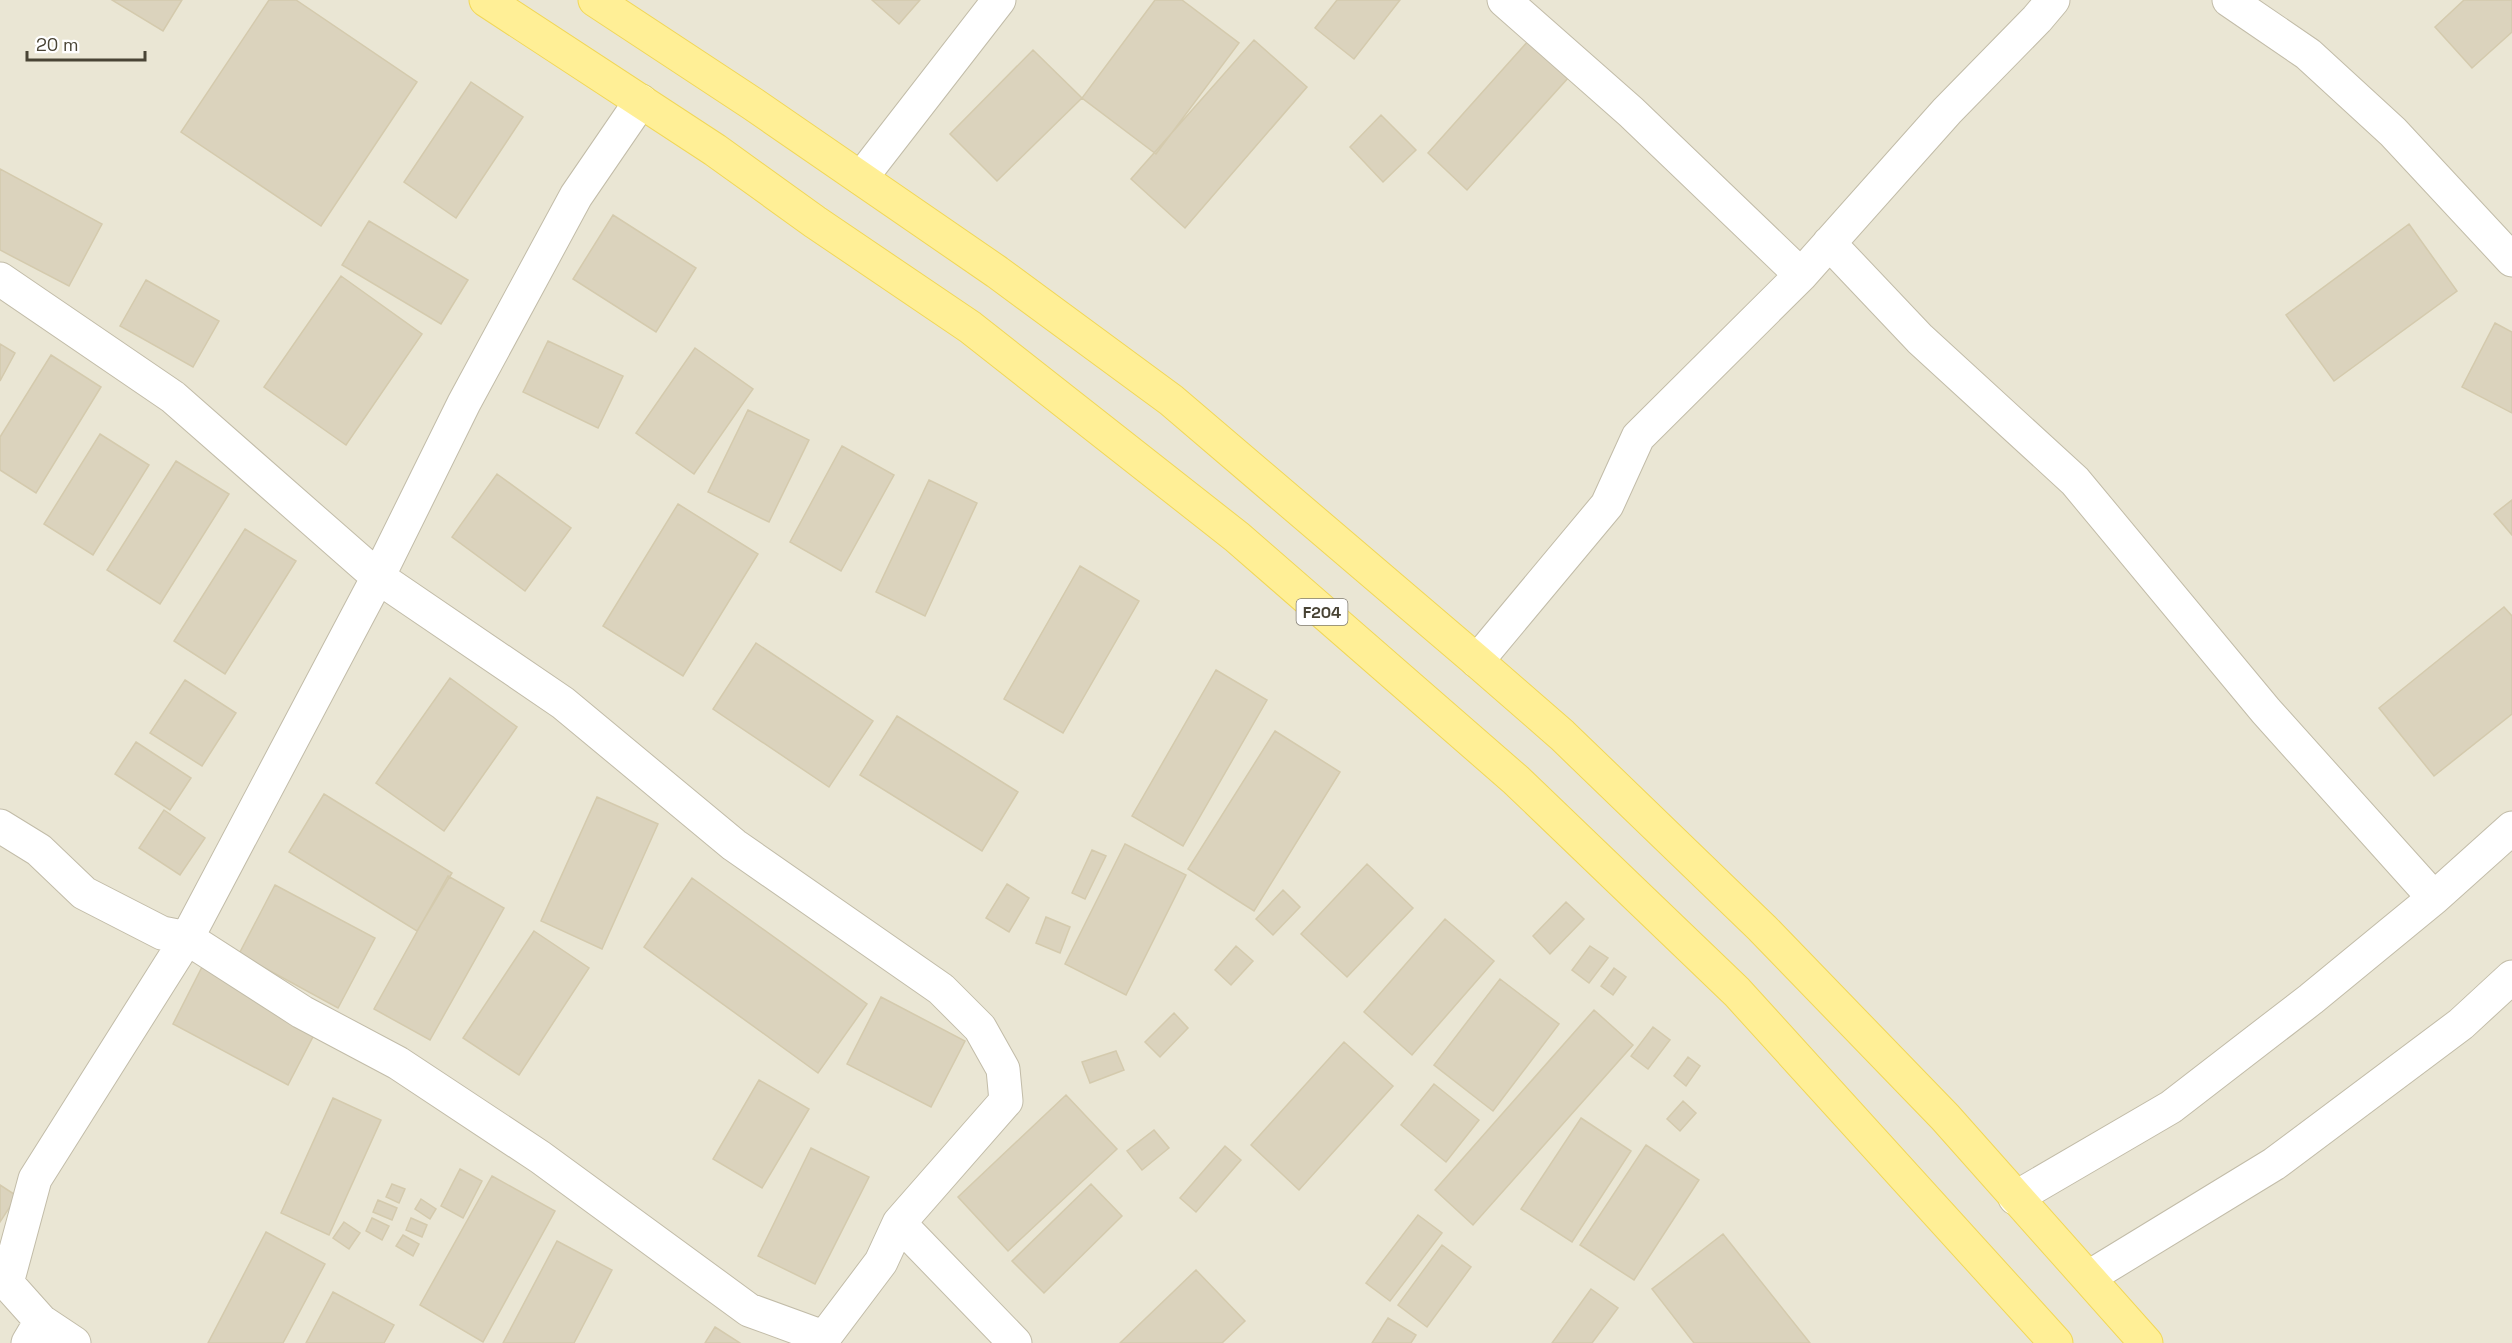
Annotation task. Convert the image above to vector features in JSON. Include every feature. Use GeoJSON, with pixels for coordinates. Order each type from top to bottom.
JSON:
{"type":"FeatureCollection","features":[{"type":"Feature","properties":{"kind":"main road","name":"F204"},"geometry":{"type":"LineString","coordinates":[[486,0],[641,101],[970,327],[1237,537],[1516,780],[1737,992],[2056,1343]]}},
{"type":"Feature","properties":{"kind":"main road"},"geometry":{"type":"LineString","coordinates":[[595,0],[997,272],[1171,400],[1477,661],[1562,735],[1762,928],[1945,1117],[2146,1343]]}},
{"type":"Feature","properties":{"kind":"street"},"geometry":{"type":"LineString","coordinates":[[861,178],[999,0]]}},
{"type":"Feature","properties":{"kind":"street"},"geometry":{"type":"LineString","coordinates":[[1504,0],[1631,112],[1801,275]]}},
{"type":"Feature","properties":{"kind":"street"},"geometry":{"type":"LineString","coordinates":[[1477,661],[1607,505],[1638,437],[1801,275],[1947,111],[2037,20],[2053,0]]}},
{"type":"Feature","properties":{"kind":"street"},"geometry":{"type":"LineString","coordinates":[[2229,0],[2308,54],[2393,132],[2512,260]]}},
{"type":"Feature","properties":{"kind":"street"},"geometry":{"type":"LineString","coordinates":[[74,1343],[35,1332],[7,1283],[35,1179],[187,938],[378,577],[464,403],[576,196],[641,101]]}},
{"type":"Feature","properties":{"kind":"street"},"geometry":{"type":"LineString","coordinates":[[1829,243],[1920,339],[2075,481],[2266,711],[2434,898]]}},
{"type":"Feature","properties":{"kind":"street"},"geometry":{"type":"LineString","coordinates":[[0,279],[173,397],[378,577],[563,703],[734,845],[941,989],[980,1028],[1003,1069],[1006,1101],[899,1223],[881,1262],[821,1340],[749,1310],[540,1157],[417,1075],[302,1012],[187,938],[162,933],[84,892],[39,850],[0,826]]}},
{"type":"Feature","properties":{"kind":"street"},"geometry":{"type":"LineString","coordinates":[[2015,1197],[2171,1107],[2311,999],[2434,898],[2512,828]]}},
{"type":"Feature","properties":{"kind":"street"},"geometry":{"type":"LineString","coordinates":[[2089,1277],[2274,1164],[2461,1024],[2512,977]]}},
{"type":"Feature","properties":{"kind":"street"},"geometry":{"type":"LineString","coordinates":[[899,1223],[1015,1343]]}},
{"type":"Feature","properties":{"kind":"shaded area"},"geometry":{"type":"Polygon","coordinates":[[[0,0],[2512,0],[2512,1343],[0,1343],[0,0]]]}},
{"type":"Feature","properties":{"kind":"building"},"geometry":{"type":"Polygon","coordinates":[[[112,0],[182,0],[163,31],[112,0]]]}},
{"type":"Feature","properties":{"kind":"building"},"geometry":{"type":"Polygon","coordinates":[[[269,0],[296,0],[417,82],[321,226],[181,132],[269,0]]]}},
{"type":"Feature","properties":{"kind":"building"},"geometry":{"type":"Polygon","coordinates":[[[872,0],[920,0],[899,24],[872,0]]]}},
{"type":"Feature","properties":{"kind":"building"},"geometry":{"type":"Polygon","coordinates":[[[1155,0],[1182,0],[1239,43],[1156,154],[1082,98],[1155,0]]]}},
{"type":"Feature","properties":{"kind":"building"},"geometry":{"type":"Polygon","coordinates":[[[1337,0],[1400,0],[1354,59],[1315,28],[1337,0]]]}},
{"type":"Feature","properties":{"kind":"building"},"geometry":{"type":"Polygon","coordinates":[[[2464,0],[2512,0],[2512,32],[2472,68],[2435,27],[2464,0]]]}},
{"type":"Feature","properties":{"kind":"building"},"geometry":{"type":"Polygon","coordinates":[[[1254,40],[1307,87],[1185,228],[1131,179],[1254,40]]]}},
{"type":"Feature","properties":{"kind":"building"},"geometry":{"type":"Polygon","coordinates":[[[1529,40],[1569,77],[1467,190],[1428,153],[1529,40]]]}},
{"type":"Feature","properties":{"kind":"building"},"geometry":{"type":"Polygon","coordinates":[[[1033,50],[1082,98],[997,181],[950,134],[1033,50]]]}},
{"type":"Feature","properties":{"kind":"building"},"geometry":{"type":"Polygon","coordinates":[[[471,82],[523,117],[456,218],[404,182],[471,82]]]}},
{"type":"Feature","properties":{"kind":"building"},"geometry":{"type":"Polygon","coordinates":[[[1381,115],[1416,150],[1383,182],[1350,147],[1381,115]]]}},
{"type":"Feature","properties":{"kind":"building"},"geometry":{"type":"Polygon","coordinates":[[[0,169],[102,224],[69,286],[0,250],[0,169]]]}},
{"type":"Feature","properties":{"kind":"building"},"geometry":{"type":"Polygon","coordinates":[[[613,215],[696,268],[656,332],[573,279],[613,215]]]}},
{"type":"Feature","properties":{"kind":"building"},"geometry":{"type":"Polygon","coordinates":[[[369,221],[468,280],[441,324],[342,265],[369,221]]]}},
{"type":"Feature","properties":{"kind":"building"},"geometry":{"type":"Polygon","coordinates":[[[2409,224],[2457,291],[2334,381],[2286,315],[2409,224]]]}},
{"type":"Feature","properties":{"kind":"building"},"geometry":{"type":"Polygon","coordinates":[[[341,276],[422,334],[346,445],[264,387],[341,276]]]}},
{"type":"Feature","properties":{"kind":"building"},"geometry":{"type":"Polygon","coordinates":[[[146,280],[219,321],[193,367],[120,326],[146,280]]]}},
{"type":"Feature","properties":{"kind":"building"},"geometry":{"type":"Polygon","coordinates":[[[2495,323],[2512,332],[2512,413],[2462,387],[2495,323]]]}},
{"type":"Feature","properties":{"kind":"building"},"geometry":{"type":"Polygon","coordinates":[[[548,341],[623,376],[598,428],[523,392],[548,341]]]}},
{"type":"Feature","properties":{"kind":"building"},"geometry":{"type":"Polygon","coordinates":[[[0,344],[15,353],[0,381],[0,344]]]}},
{"type":"Feature","properties":{"kind":"building"},"geometry":{"type":"Polygon","coordinates":[[[695,348],[753,389],[694,474],[636,433],[695,348]]]}},
{"type":"Feature","properties":{"kind":"building"},"geometry":{"type":"Polygon","coordinates":[[[51,355],[101,387],[36,493],[0,470],[0,437],[51,355]]]}},
{"type":"Feature","properties":{"kind":"building"},"geometry":{"type":"Polygon","coordinates":[[[748,410],[809,440],[769,522],[708,492],[748,410]]]}},
{"type":"Feature","properties":{"kind":"building"},"geometry":{"type":"Polygon","coordinates":[[[100,434],[149,465],[93,555],[44,524],[100,434]]]}},
{"type":"Feature","properties":{"kind":"building"},"geometry":{"type":"Polygon","coordinates":[[[842,446],[894,475],[841,571],[790,542],[842,446]]]}},
{"type":"Feature","properties":{"kind":"building"},"geometry":{"type":"Polygon","coordinates":[[[176,461],[229,494],[160,604],[107,570],[176,461]]]}},
{"type":"Feature","properties":{"kind":"building"},"geometry":{"type":"Polygon","coordinates":[[[497,474],[571,528],[525,591],[452,537],[497,474]]]}},
{"type":"Feature","properties":{"kind":"building"},"geometry":{"type":"Polygon","coordinates":[[[929,480],[977,503],[925,616],[876,592],[929,480]]]}},
{"type":"Feature","properties":{"kind":"building"},"geometry":{"type":"Polygon","coordinates":[[[2512,500],[2512,535],[2494,514],[2512,500]]]}},
{"type":"Feature","properties":{"kind":"building"},"geometry":{"type":"Polygon","coordinates":[[[678,504],[758,554],[683,676],[603,626],[678,504]]]}},
{"type":"Feature","properties":{"kind":"building"},"geometry":{"type":"Polygon","coordinates":[[[245,529],[296,561],[225,674],[174,641],[245,529]]]}},
{"type":"Feature","properties":{"kind":"building"},"geometry":{"type":"Polygon","coordinates":[[[1080,566],[1139,601],[1063,733],[1004,699],[1080,566]]]}},
{"type":"Feature","properties":{"kind":"building"},"geometry":{"type":"Polygon","coordinates":[[[2504,607],[2512,616],[2512,714],[2434,776],[2379,708],[2504,607]]]}},
{"type":"Feature","properties":{"kind":"building"},"geometry":{"type":"Polygon","coordinates":[[[756,643],[873,721],[829,787],[713,709],[756,643]]]}},
{"type":"Feature","properties":{"kind":"building"},"geometry":{"type":"Polygon","coordinates":[[[1216,670],[1267,700],[1183,846],[1132,816],[1216,670]]]}},
{"type":"Feature","properties":{"kind":"building"},"geometry":{"type":"Polygon","coordinates":[[[450,678],[517,727],[444,831],[376,783],[450,678]]]}},
{"type":"Feature","properties":{"kind":"building"},"geometry":{"type":"Polygon","coordinates":[[[185,680],[236,713],[202,766],[150,733],[185,680]]]}},
{"type":"Feature","properties":{"kind":"building"},"geometry":{"type":"Polygon","coordinates":[[[897,716],[1018,792],[982,851],[860,775],[897,716]]]}},
{"type":"Feature","properties":{"kind":"building"},"geometry":{"type":"Polygon","coordinates":[[[1275,731],[1340,772],[1254,911],[1188,869],[1275,731]]]}},
{"type":"Feature","properties":{"kind":"building"},"geometry":{"type":"Polygon","coordinates":[[[136,742],[191,778],[170,810],[115,774],[136,742]]]}},
{"type":"Feature","properties":{"kind":"building"},"geometry":{"type":"Polygon","coordinates":[[[324,794],[452,873],[417,931],[289,852],[324,794]]]}},
{"type":"Feature","properties":{"kind":"building"},"geometry":{"type":"Polygon","coordinates":[[[597,797],[658,824],[602,949],[541,921],[597,797]]]}},
{"type":"Feature","properties":{"kind":"building"},"geometry":{"type":"Polygon","coordinates":[[[164,810],[205,838],[180,875],[139,848],[164,810]]]}},
{"type":"Feature","properties":{"kind":"building"},"geometry":{"type":"Polygon","coordinates":[[[1125,844],[1186,875],[1126,995],[1065,964],[1125,844]]]}},
{"type":"Feature","properties":{"kind":"building"},"geometry":{"type":"Polygon","coordinates":[[[1092,850],[1106,856],[1085,899],[1072,893],[1092,850]]]}},
{"type":"Feature","properties":{"kind":"building"},"geometry":{"type":"Polygon","coordinates":[[[1367,864],[1413,908],[1347,977],[1301,934],[1367,864]]]}},
{"type":"Feature","properties":{"kind":"building"},"geometry":{"type":"Polygon","coordinates":[[[448,876],[504,908],[430,1040],[374,1009],[448,876]]]}},
{"type":"Feature","properties":{"kind":"building"},"geometry":{"type":"Polygon","coordinates":[[[692,878],[867,1004],[818,1073],[644,947],[692,878]]]}},
{"type":"Feature","properties":{"kind":"building"},"geometry":{"type":"Polygon","coordinates":[[[1007,884],[1029,898],[1009,932],[986,918],[1007,884]]]}},
{"type":"Feature","properties":{"kind":"building"},"geometry":{"type":"Polygon","coordinates":[[[275,885],[375,938],[338,1008],[239,954],[275,885]]]}},
{"type":"Feature","properties":{"kind":"building"},"geometry":{"type":"Polygon","coordinates":[[[1283,890],[1300,907],[1273,935],[1256,919],[1283,890]]]}},
{"type":"Feature","properties":{"kind":"building"},"geometry":{"type":"Polygon","coordinates":[[[1566,902],[1584,919],[1550,954],[1533,936],[1566,902]]]}},
{"type":"Feature","properties":{"kind":"building"},"geometry":{"type":"Polygon","coordinates":[[[1046,917],[1070,927],[1060,953],[1036,943],[1046,917]]]}},
{"type":"Feature","properties":{"kind":"building"},"geometry":{"type":"Polygon","coordinates":[[[1445,919],[1494,961],[1412,1055],[1364,1012],[1445,919]]]}},
{"type":"Feature","properties":{"kind":"building"},"geometry":{"type":"Polygon","coordinates":[[[534,931],[589,968],[519,1075],[463,1038],[534,931]]]}},
{"type":"Feature","properties":{"kind":"building"},"geometry":{"type":"Polygon","coordinates":[[[1236,946],[1253,961],[1231,985],[1215,970],[1236,946]]]}},
{"type":"Feature","properties":{"kind":"building"},"geometry":{"type":"Polygon","coordinates":[[[1590,946],[1608,958],[1589,983],[1572,970],[1590,946]]]}},
{"type":"Feature","properties":{"kind":"building"},"geometry":{"type":"Polygon","coordinates":[[[202,967],[317,1029],[288,1085],[173,1024],[202,967]]]}},
{"type":"Feature","properties":{"kind":"building"},"geometry":{"type":"Polygon","coordinates":[[[1614,968],[1626,977],[1613,995],[1601,986],[1614,968]]]}},
{"type":"Feature","properties":{"kind":"building"},"geometry":{"type":"Polygon","coordinates":[[[1500,979],[1559,1024],[1493,1111],[1434,1065],[1500,979]]]}},
{"type":"Feature","properties":{"kind":"building"},"geometry":{"type":"Polygon","coordinates":[[[881,997],[965,1041],[931,1107],[847,1064],[881,997]]]}},
{"type":"Feature","properties":{"kind":"building"},"geometry":{"type":"Polygon","coordinates":[[[1594,1010],[1633,1045],[1473,1225],[1435,1190],[1594,1010]]]}},
{"type":"Feature","properties":{"kind":"building"},"geometry":{"type":"Polygon","coordinates":[[[1174,1013],[1188,1028],[1160,1057],[1145,1042],[1174,1013]]]}},
{"type":"Feature","properties":{"kind":"building"},"geometry":{"type":"Polygon","coordinates":[[[1653,1027],[1670,1040],[1648,1069],[1631,1056],[1653,1027]]]}},
{"type":"Feature","properties":{"kind":"building"},"geometry":{"type":"Polygon","coordinates":[[[1344,1042],[1393,1086],[1299,1190],[1251,1145],[1344,1042]]]}},
{"type":"Feature","properties":{"kind":"building"},"geometry":{"type":"Polygon","coordinates":[[[1116,1051],[1124,1070],[1090,1083],[1082,1062],[1116,1051]]]}},
{"type":"Feature","properties":{"kind":"building"},"geometry":{"type":"Polygon","coordinates":[[[1688,1057],[1700,1066],[1686,1086],[1674,1076],[1688,1057]]]}},
{"type":"Feature","properties":{"kind":"building"},"geometry":{"type":"Polygon","coordinates":[[[759,1080],[809,1109],[762,1188],[713,1159],[759,1080]]]}},
{"type":"Feature","properties":{"kind":"building"},"geometry":{"type":"Polygon","coordinates":[[[1434,1084],[1479,1120],[1446,1162],[1401,1125],[1434,1084]]]}},
{"type":"Feature","properties":{"kind":"building"},"geometry":{"type":"Polygon","coordinates":[[[1066,1095],[1117,1149],[1008,1251],[958,1197],[1066,1095]]]}},
{"type":"Feature","properties":{"kind":"building"},"geometry":{"type":"Polygon","coordinates":[[[333,1098],[381,1120],[329,1235],[281,1213],[333,1098]]]}},
{"type":"Feature","properties":{"kind":"building"},"geometry":{"type":"Polygon","coordinates":[[[1683,1101],[1696,1113],[1680,1131],[1667,1119],[1683,1101]]]}},
{"type":"Feature","properties":{"kind":"building"},"geometry":{"type":"Polygon","coordinates":[[[1581,1118],[1631,1151],[1572,1242],[1521,1209],[1581,1118]]]}},
{"type":"Feature","properties":{"kind":"building"},"geometry":{"type":"Polygon","coordinates":[[[1154,1130],[1169,1148],[1142,1170],[1127,1151],[1154,1130]]]}},
{"type":"Feature","properties":{"kind":"building"},"geometry":{"type":"Polygon","coordinates":[[[1646,1145],[1699,1180],[1634,1280],[1580,1245],[1646,1145]]]}},
{"type":"Feature","properties":{"kind":"building"},"geometry":{"type":"Polygon","coordinates":[[[1225,1146],[1241,1160],[1196,1212],[1180,1198],[1225,1146]]]}},
{"type":"Feature","properties":{"kind":"building"},"geometry":{"type":"Polygon","coordinates":[[[811,1148],[869,1177],[815,1284],[758,1256],[811,1148]]]}},
{"type":"Feature","properties":{"kind":"building"},"geometry":{"type":"Polygon","coordinates":[[[460,1169],[482,1181],[463,1218],[441,1206],[460,1169]]]}},
{"type":"Feature","properties":{"kind":"building"},"geometry":{"type":"Polygon","coordinates":[[[492,1176],[555,1211],[483,1342],[420,1305],[492,1176]]]}},
{"type":"Feature","properties":{"kind":"building"},"geometry":{"type":"Polygon","coordinates":[[[392,1184],[405,1189],[399,1203],[386,1197],[392,1184]]]}},
{"type":"Feature","properties":{"kind":"building"},"geometry":{"type":"Polygon","coordinates":[[[1091,1184],[1122,1216],[1044,1293],[1012,1261],[1091,1184]]]}},
{"type":"Feature","properties":{"kind":"building"},"geometry":{"type":"Polygon","coordinates":[[[0,1185],[17,1196],[0,1222],[0,1185]]]}},
{"type":"Feature","properties":{"kind":"building"},"geometry":{"type":"Polygon","coordinates":[[[421,1199],[436,1209],[430,1219],[415,1209],[421,1199]]]}},
{"type":"Feature","properties":{"kind":"building"},"geometry":{"type":"Polygon","coordinates":[[[378,1200],[397,1208],[392,1220],[373,1212],[378,1200]]]}},
{"type":"Feature","properties":{"kind":"building"},"geometry":{"type":"Polygon","coordinates":[[[1418,1215],[1442,1233],[1390,1301],[1366,1283],[1418,1215]]]}},
{"type":"Feature","properties":{"kind":"building"},"geometry":{"type":"Polygon","coordinates":[[[372,1218],[389,1226],[382,1240],[366,1231],[372,1218]]]}},
{"type":"Feature","properties":{"kind":"building"},"geometry":{"type":"Polygon","coordinates":[[[411,1218],[427,1225],[422,1237],[406,1230],[411,1218]]]}},
{"type":"Feature","properties":{"kind":"building"},"geometry":{"type":"Polygon","coordinates":[[[344,1222],[360,1233],[349,1249],[333,1238],[344,1222]]]}},
{"type":"Feature","properties":{"kind":"building"},"geometry":{"type":"Polygon","coordinates":[[[266,1232],[325,1264],[283,1343],[208,1343],[266,1232]]]}},
{"type":"Feature","properties":{"kind":"building"},"geometry":{"type":"Polygon","coordinates":[[[1723,1234],[1810,1343],[1694,1343],[1652,1289],[1723,1234]]]}},
{"type":"Feature","properties":{"kind":"building"},"geometry":{"type":"Polygon","coordinates":[[[403,1235],[419,1244],[413,1256],[396,1246],[403,1235]]]}},
{"type":"Feature","properties":{"kind":"building"},"geometry":{"type":"Polygon","coordinates":[[[557,1241],[612,1270],[574,1343],[503,1343],[557,1241]]]}},
{"type":"Feature","properties":{"kind":"building"},"geometry":{"type":"Polygon","coordinates":[[[1442,1245],[1471,1267],[1427,1327],[1398,1305],[1442,1245]]]}},
{"type":"Feature","properties":{"kind":"building"},"geometry":{"type":"Polygon","coordinates":[[[1196,1270],[1245,1321],[1222,1343],[1120,1343],[1196,1270]]]}},
{"type":"Feature","properties":{"kind":"building"},"geometry":{"type":"Polygon","coordinates":[[[1591,1289],[1618,1308],[1592,1343],[1552,1343],[1591,1289]]]}},
{"type":"Feature","properties":{"kind":"building"},"geometry":{"type":"Polygon","coordinates":[[[333,1292],[394,1325],[384,1343],[306,1343],[333,1292]]]}},
{"type":"Feature","properties":{"kind":"building"},"geometry":{"type":"Polygon","coordinates":[[[1388,1318],[1416,1335],[1411,1343],[1372,1343],[1388,1318]]]}},
{"type":"Feature","properties":{"kind":"building"},"geometry":{"type":"Polygon","coordinates":[[[715,1327],[740,1343],[705,1343],[715,1327]]]}}]}
